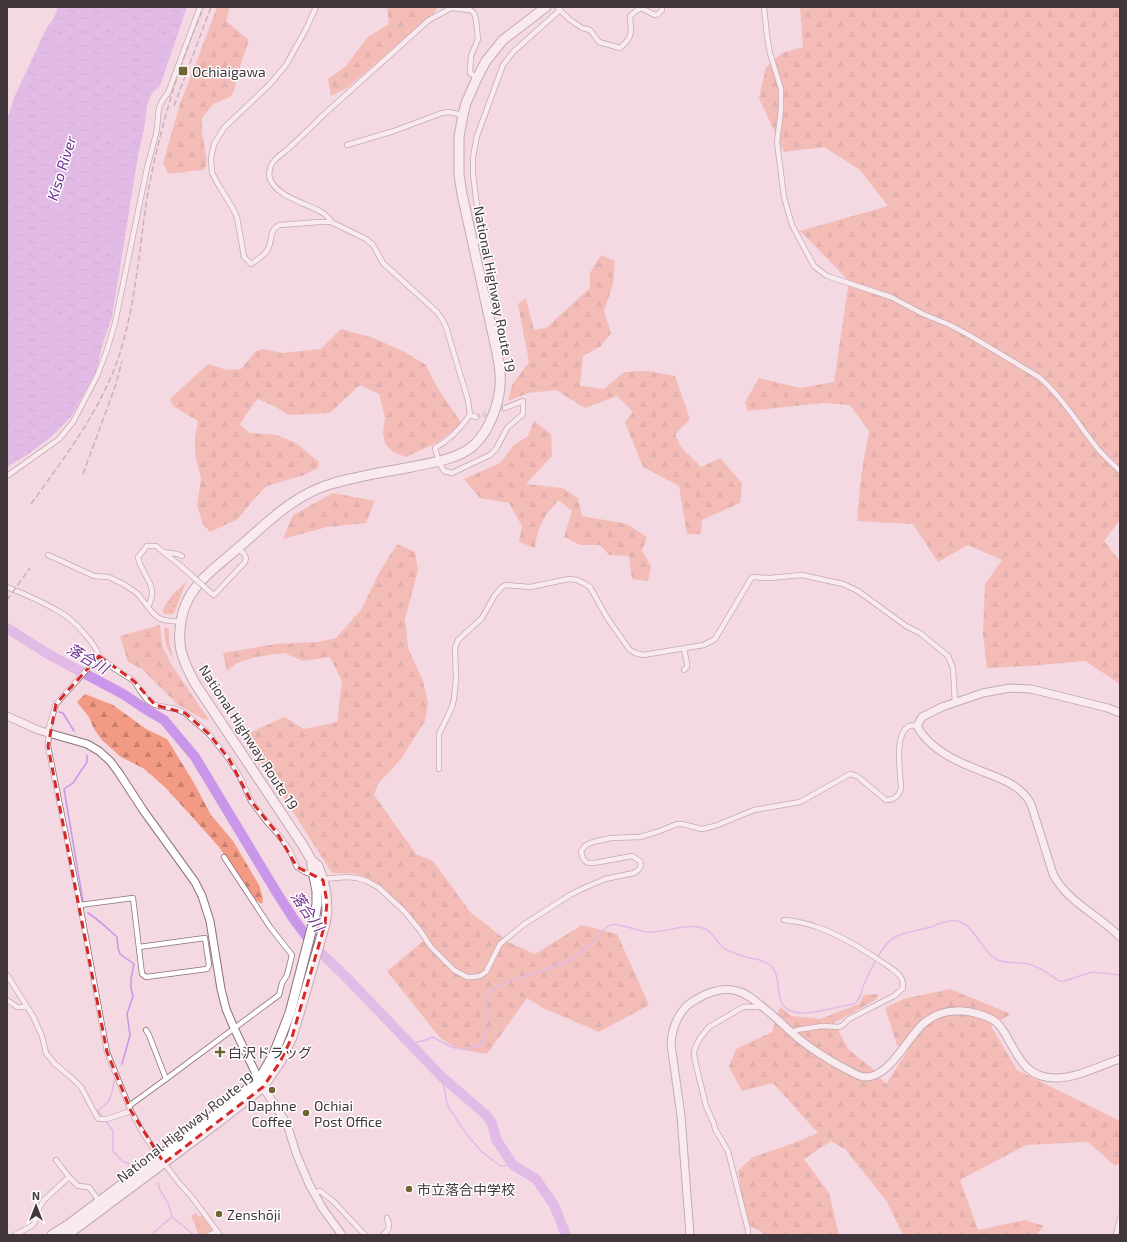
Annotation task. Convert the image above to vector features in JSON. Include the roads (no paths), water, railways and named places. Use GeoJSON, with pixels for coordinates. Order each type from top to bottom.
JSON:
{"type":"FeatureCollection","features":[{"type":"Feature","properties":{"kind":"highway","name":"National Highway Route 19"},"geometry":{"type":"LineString","coordinates":[[52,1235],[217,1123],[261,1084],[280,1062],[292,1037],[325,924],[327,902],[323,880],[318,866],[312,861],[196,685],[183,657],[180,642],[183,611],[190,595],[202,580],[276,515],[296,500],[315,490],[344,480],[439,462],[466,451],[482,437],[496,407],[500,391],[500,375],[497,353],[462,194],[460,174],[460,137],[463,115],[466,103],[486,61],[503,40],[546,7]]}},
{"type":"Feature","properties":{"kind":"highway","name":"National Highway Route 19"},"geometry":{"type":"LineString","coordinates":[[261,1084],[290,1013],[314,920],[317,904],[317,890],[312,861]]}},
{"type":"Feature","properties":{"kind":"highway","name":"National Highway Route 19"},"geometry":{"type":"LineString","coordinates":[[67,1235],[161,1160]]}},
{"type":"Feature","properties":{"kind":"street"},"geometry":{"type":"LineString","coordinates":[[7,476],[59,439],[72,422],[97,376],[107,350],[114,322],[157,128],[157,111],[168,93],[200,7]]}},
{"type":"Feature","properties":{"kind":"street"},"geometry":{"type":"LineString","coordinates":[[316,7],[306,29],[286,65],[270,84],[224,128],[214,144],[211,158],[212,172],[237,217],[244,257],[251,264],[258,260],[268,249],[271,235],[275,228],[279,225],[331,222],[366,239],[373,245],[383,263],[437,312],[446,327],[468,400],[470,415],[462,427],[446,442],[435,448],[439,462],[444,471],[452,473],[490,455],[496,449],[507,428],[514,420],[523,414],[523,401],[505,408]]}},
{"type":"Feature","properties":{"kind":"street"},"geometry":{"type":"LineString","coordinates":[[472,243],[481,238],[473,174],[473,157],[477,136],[503,65],[513,52],[558,8],[569,19],[582,28],[590,30],[599,42],[620,48],[626,43],[631,35],[630,16],[641,8],[655,15],[662,10],[662,7]]}},
{"type":"Feature","properties":{"kind":"street"},"geometry":{"type":"LineString","coordinates":[[764,7],[770,53],[781,89],[781,110],[777,142],[784,197],[792,225],[814,266],[827,276],[891,297],[923,314],[950,325],[1039,377],[1049,385],[1094,445],[1120,471]]}},
{"type":"Feature","properties":{"kind":"street"},"geometry":{"type":"LineString","coordinates":[[331,222],[330,218],[322,212],[285,195],[277,189],[270,178],[270,171],[274,161],[429,20],[452,8],[470,10],[474,13],[478,39],[471,56],[469,70],[470,73],[477,78]]}},
{"type":"Feature","properties":{"kind":"street"},"geometry":{"type":"LineString","coordinates":[[347,145],[394,131],[442,113],[449,112],[463,115]]}},
{"type":"Feature","properties":{"kind":"street"},"geometry":{"type":"LineString","coordinates":[[470,415],[476,417]]}},
{"type":"Feature","properties":{"kind":"street"},"geometry":{"type":"LineString","coordinates":[[148,607],[152,600],[152,586],[139,565],[138,557],[147,546],[156,546],[214,595],[245,562],[246,558],[244,554],[238,548]]}},
{"type":"Feature","properties":{"kind":"street"},"geometry":{"type":"LineString","coordinates":[[164,552],[182,556]]}},
{"type":"Feature","properties":{"kind":"street"},"geometry":{"type":"LineString","coordinates":[[48,555],[94,576],[110,577],[138,594],[155,616],[161,620],[181,622]]}},
{"type":"Feature","properties":{"kind":"street"},"geometry":{"type":"LineString","coordinates":[[439,769],[439,734],[452,707],[454,699],[456,678],[456,644],[458,640],[482,618],[495,595],[505,585],[530,587],[560,581],[577,580],[590,587],[611,622],[632,652],[639,655],[649,655],[704,645],[715,639],[752,577],[769,578],[802,575],[837,582],[858,591],[895,618],[920,633],[948,656],[953,668],[955,703]]}},
{"type":"Feature","properties":{"kind":"street"},"geometry":{"type":"LineString","coordinates":[[7,587],[64,615],[82,631],[95,646],[99,656],[112,667],[134,681],[147,700],[155,705],[185,713],[209,734],[229,759],[240,777],[251,801],[266,822],[281,838],[289,850],[297,867],[304,872],[323,880],[347,877],[357,878],[378,887],[404,911],[419,929],[431,947],[454,970],[467,977],[480,976],[486,972],[500,944],[523,926],[570,895],[605,879],[634,873],[641,866],[640,861],[632,856],[588,863],[582,856],[582,851],[586,845],[611,838],[640,837],[677,824],[702,829],[715,826],[754,810],[800,802],[850,774],[856,776],[886,800],[891,800],[899,794],[901,789],[900,741],[903,733],[908,727],[918,726]]}},
{"type":"Feature","properties":{"kind":"street"},"geometry":{"type":"LineString","coordinates":[[684,649],[687,663],[687,667],[684,670]]}},
{"type":"Feature","properties":{"kind":"street"},"geometry":{"type":"LineString","coordinates":[[99,656],[56,704],[51,721],[48,746],[80,905],[107,1052],[130,1109],[143,1134],[178,1183],[191,1196],[218,1233],[210,1235]]}},
{"type":"Feature","properties":{"kind":"street"},"geometry":{"type":"LineString","coordinates":[[1120,713],[1104,707],[1025,688],[1010,688],[995,690],[942,708],[922,717],[918,726],[920,731],[928,740],[944,754],[968,766],[1008,782],[1025,795],[1031,804],[1053,874],[1057,881],[1065,891],[1120,937]]}},
{"type":"Feature","properties":{"kind":"street"},"geometry":{"type":"LineString","coordinates":[[7,716],[49,734],[87,744],[99,751],[110,761],[195,882],[202,896],[210,921],[226,1009],[261,1084],[287,1124],[302,1168],[314,1193],[323,1209],[342,1235]]}},
{"type":"Feature","properties":{"kind":"street"},"geometry":{"type":"LineString","coordinates":[[7,975],[33,1016],[42,1036],[46,1053],[55,1064],[81,1087],[97,1117],[103,1119],[130,1109],[166,1079],[279,995],[282,983],[287,975],[292,955],[270,927],[224,857]]}},
{"type":"Feature","properties":{"kind":"street"},"geometry":{"type":"LineString","coordinates":[[80,905],[132,898],[142,974],[146,977],[207,969],[209,965],[205,938],[139,947]]}},
{"type":"Feature","properties":{"kind":"street"},"geometry":{"type":"LineString","coordinates":[[784,920],[800,922],[818,927],[840,937],[870,954],[897,973],[903,982],[903,988],[898,993],[849,1019],[843,1025],[822,1026],[792,1032]]}},
{"type":"Feature","properties":{"kind":"street"},"geometry":{"type":"LineString","coordinates":[[690,1235],[680,1116],[671,1044],[676,1021],[683,1010],[694,1000],[712,992],[736,990],[749,996],[814,1050],[831,1061],[864,1077],[874,1076],[883,1070],[900,1052],[916,1030],[927,1020],[942,1013],[954,1011],[974,1013],[996,1022],[1003,1030],[1022,1063],[1030,1071],[1042,1076],[1055,1078],[1067,1077],[1120,1059]]}},
{"type":"Feature","properties":{"kind":"street"},"geometry":{"type":"LineString","coordinates":[[7,1000],[18,1007],[26,1007]]}},
{"type":"Feature","properties":{"kind":"street"},"geometry":{"type":"LineString","coordinates":[[748,1235],[728,1151],[715,1129],[706,1106],[694,1061],[694,1052],[700,1038],[709,1026],[743,1007],[749,1006],[756,1008],[761,1006]]}},
{"type":"Feature","properties":{"kind":"street"},"geometry":{"type":"LineString","coordinates":[[146,1030],[166,1079]]}},
{"type":"Feature","properties":{"kind":"street"},"geometry":{"type":"LineString","coordinates":[[56,1160],[68,1177],[78,1186],[89,1187],[100,1201]]}},
{"type":"Feature","properties":{"kind":"street"},"geometry":{"type":"LineString","coordinates":[[15,1235],[33,1225],[37,1217],[38,1210],[44,1200],[68,1177]]}},
{"type":"Feature","properties":{"kind":"street"},"geometry":{"type":"LineString","coordinates":[[314,1193],[320,1191],[334,1202],[365,1235]]}},
{"type":"Feature","properties":{"kind":"street"},"geometry":{"type":"LineString","coordinates":[[382,1235],[387,1232],[389,1228],[387,1218]]}},
{"type":"Feature","properties":{"kind":"street"},"geometry":{"type":"LineString","coordinates":[[1116,1235],[1120,1218]]}},
{"type":"Feature","properties":{"kind":"water","name":"Kiso River"},"geometry":{"type":"Polygon","coordinates":[[[58,7],[187,7],[160,86],[152,93],[147,106],[112,317],[103,343],[96,371],[71,417],[51,437],[27,455],[7,467],[7,120],[14,98],[58,7]]]}},
{"type":"Feature","properties":{"kind":"waterway","name":"落合川"},"geometry":{"type":"LineString","coordinates":[[7,628],[48,654],[123,694],[164,720],[195,757],[277,893],[313,945],[347,978],[442,1077],[485,1114],[492,1123],[496,1139],[513,1165],[536,1179],[554,1205],[566,1235]]}},
{"type":"Feature","properties":{"kind":"waterway"},"geometry":{"type":"LineString","coordinates":[[59,712],[63,713],[74,731]]}},
{"type":"Feature","properties":{"kind":"waterway"},"geometry":{"type":"LineString","coordinates":[[83,901],[64,789],[73,783],[87,762],[87,755]]}},
{"type":"Feature","properties":{"kind":"waterway"},"geometry":{"type":"LineString","coordinates":[[88,913],[117,937],[120,954],[134,964],[131,979],[133,996],[127,1014],[130,1035],[122,1064]]}},
{"type":"Feature","properties":{"kind":"waterway"},"geometry":{"type":"LineString","coordinates":[[409,1043],[423,1041],[433,1037],[451,1047],[462,1049],[468,1049],[482,1044],[486,1026],[486,1001],[488,996],[496,988],[507,982],[567,961],[587,947],[607,927],[614,924],[647,932],[683,927],[703,928],[710,932],[727,950],[768,963],[775,971],[779,994],[784,1007],[791,1011],[802,1013],[818,1012],[854,1004],[859,998],[877,958],[890,940],[903,934],[951,921],[959,921],[968,926],[986,951],[999,961],[1032,965],[1042,969],[1059,981],[1064,981],[1092,972],[1120,975]]}},
{"type":"Feature","properties":{"kind":"waterway"},"geometry":{"type":"LineString","coordinates":[[442,1077],[449,1108],[467,1135],[482,1152],[500,1166],[513,1165]]}},
{"type":"Feature","properties":{"kind":"waterway"},"geometry":{"type":"LineString","coordinates":[[114,1081],[109,1100],[98,1111],[113,1131],[113,1151],[122,1161],[132,1165]]}},
{"type":"Feature","properties":{"kind":"waterway"},"geometry":{"type":"LineString","coordinates":[[158,1183],[160,1190],[168,1203],[172,1217],[194,1235]]}},
{"type":"Feature","properties":{"kind":"waterway"},"geometry":{"type":"LineString","coordinates":[[153,1233],[172,1217]]}},
{"type":"Feature","properties":{"kind":"tunnel"},"geometry":{"type":"LineString","coordinates":[[476,417],[505,408]]}},
{"type":"Feature","properties":{"kind":"railway"},"geometry":{"type":"LineString","coordinates":[[31,504],[68,452],[91,416],[101,398],[118,359],[133,297],[148,192],[158,145],[178,75],[204,7]]}},
{"type":"Feature","properties":{"kind":"railway"},"geometry":{"type":"LineString","coordinates":[[174,106],[211,7]]}},
{"type":"Feature","properties":{"kind":"railway"},"geometry":{"type":"LineString","coordinates":[[83,474],[115,387],[122,361]]}},
{"type":"Feature","properties":{"kind":"railway"},"geometry":{"type":"LineString","coordinates":[[7,600],[30,568]]}},
{"type":"Feature","properties":{"kind":"place","name":"Ochiaigawa"},"geometry":{"type":"Point","coordinates":[183,71]}},
{"type":"Feature","properties":{"kind":"place","name":"白沢ドラッグ"},"geometry":{"type":"Point","coordinates":[220,1052]}},
{"type":"Feature","properties":{"kind":"place","name":"Daphne Coffee"},"geometry":{"type":"Point","coordinates":[272,1090]}},
{"type":"Feature","properties":{"kind":"place","name":"Ochiai Post Office"},"geometry":{"type":"Point","coordinates":[306,1113]}},
{"type":"Feature","properties":{"kind":"place","name":"市立落合中学校"},"geometry":{"type":"Point","coordinates":[409,1189]}},
{"type":"Feature","properties":{"kind":"place","name":"Zenshōji"},"geometry":{"type":"Point","coordinates":[219,1214]}}]}
